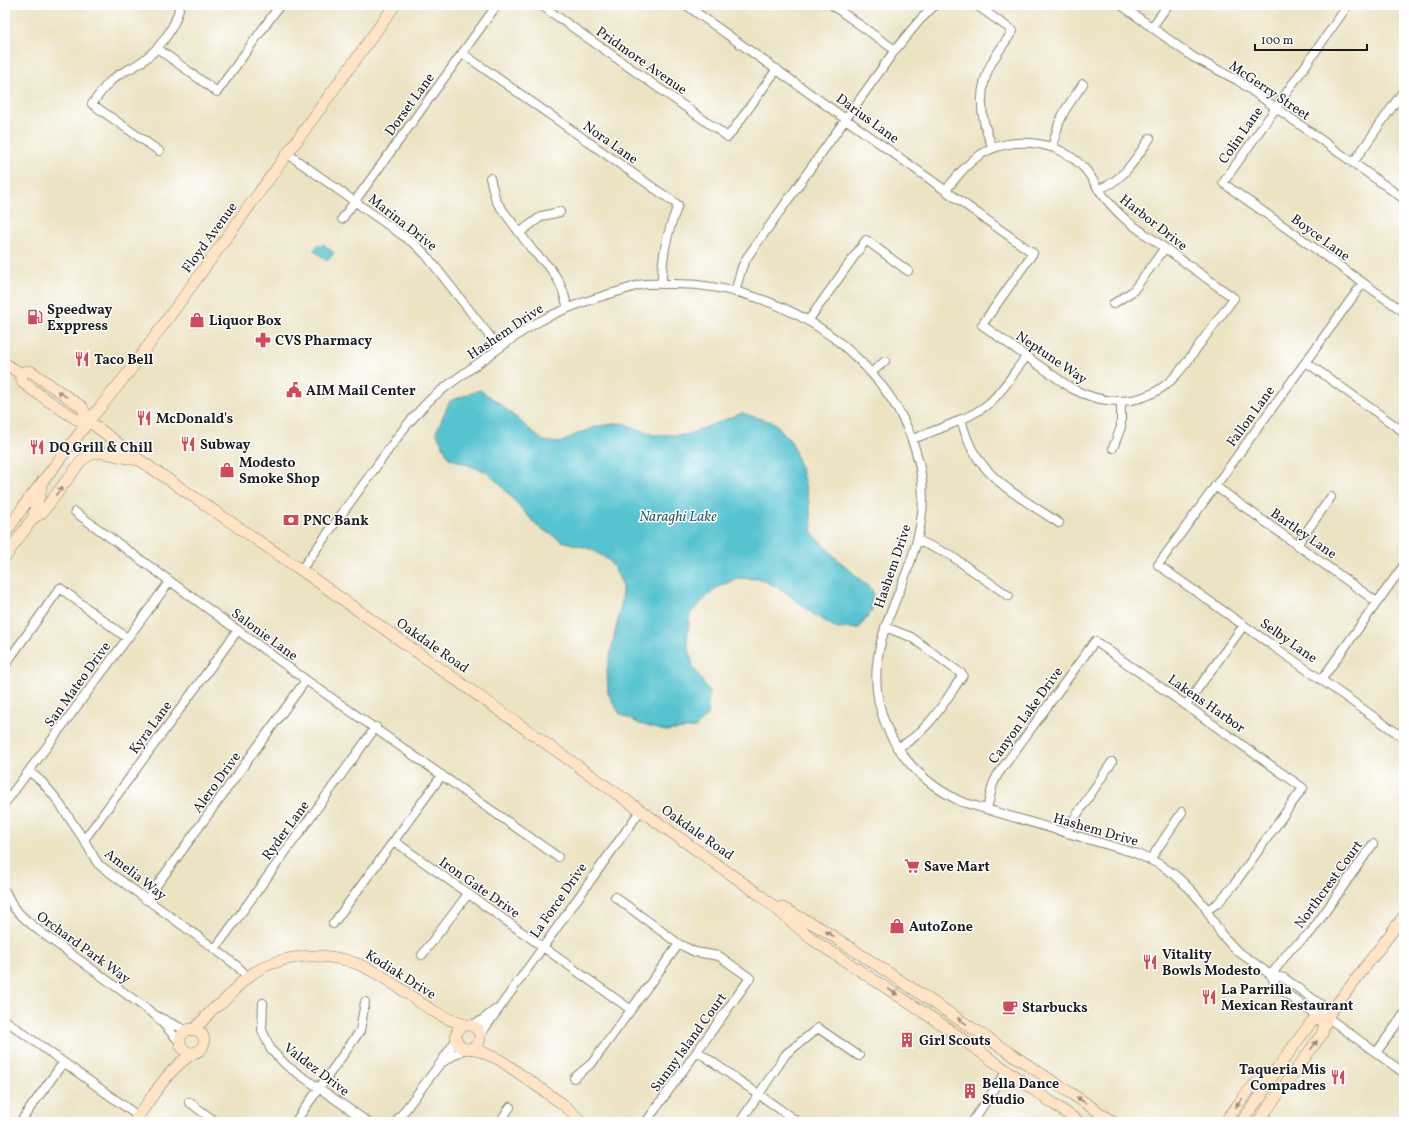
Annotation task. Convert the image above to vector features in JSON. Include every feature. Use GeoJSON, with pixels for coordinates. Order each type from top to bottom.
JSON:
{"type":"FeatureCollection","features":[{"type":"Feature","properties":{"kind":"main road","name":"Floyd Avenue"},"geometry":{"type":"LineString","coordinates":[[5,534],[23,507],[42,484],[88,421],[132,368],[288,154],[393,6]]}},
{"type":"Feature","properties":{"kind":"main road","name":"Oakdale Road"},"geometry":{"type":"LineString","coordinates":[[5,364],[20,374],[23,383],[44,398],[76,419],[88,421],[141,460],[301,570],[760,895],[813,940],[941,1024],[1079,1122]]}},
{"type":"Feature","properties":{"kind":"main road"},"geometry":{"type":"LineString","coordinates":[[33,518],[42,513],[82,460],[90,454],[104,453],[141,460]]}},
{"type":"Feature","properties":{"kind":"main road","name":"Floyd Avenue"},"geometry":{"type":"LineString","coordinates":[[5,557],[33,518],[42,484]]}},
{"type":"Feature","properties":{"kind":"main road","name":"Oakdale Road"},"geometry":{"type":"LineString","coordinates":[[760,895],[822,929],[1112,1122]]}},
{"type":"Feature","properties":{"kind":"main road"},"geometry":{"type":"LineString","coordinates":[[1258,1122],[1322,1034],[1327,1017],[1404,916]]}},
{"type":"Feature","properties":{"kind":"main road"},"geometry":{"type":"LineString","coordinates":[[813,940],[840,950],[874,972],[881,975],[891,974]]}},
{"type":"Feature","properties":{"kind":"main road","name":"Kodiak Drive"},"geometry":{"type":"LineString","coordinates":[[190,1030],[259,970],[272,963],[287,959],[322,956],[339,958],[356,963],[377,974],[436,1014],[458,1023],[468,1025]]}},
{"type":"Feature","properties":{"kind":"main road","name":"Kodiak Drive"},"geometry":{"type":"LineString","coordinates":[[203,1038],[222,1003]]}},
{"type":"Feature","properties":{"kind":"main road","name":"Kodiak Drive"},"geometry":{"type":"LineString","coordinates":[[436,1014],[456,1038]]}},
{"type":"Feature","properties":{"kind":"main road"},"geometry":{"type":"LineString","coordinates":[[1241,1122],[1257,1101],[1277,1069],[1312,1022],[1327,1017]]}},
{"type":"Feature","properties":{"kind":"main road"},"geometry":{"type":"LineString","coordinates":[[468,1025],[477,1029],[480,1037],[500,1060],[564,1105],[582,1122]]}},
{"type":"Feature","properties":{"kind":"main road","name":"La Force Drive"},"geometry":{"type":"LineString","coordinates":[[456,1038],[458,1031],[468,1025]]}},
{"type":"Feature","properties":{"kind":"main road"},"geometry":{"type":"LineString","coordinates":[[136,1119],[166,1078],[182,1062],[201,1049],[204,1042],[199,1032],[190,1030],[182,1034],[180,1044],[166,1078]]}},
{"type":"Feature","properties":{"kind":"main road","name":"La Force Drive"},"geometry":{"type":"LineString","coordinates":[[469,1049],[478,1044],[480,1037]]}},
{"type":"Feature","properties":{"kind":"main road"},"geometry":{"type":"LineString","coordinates":[[456,1038],[459,1045],[500,1060]]}},
{"type":"Feature","properties":{"kind":"main road"},"geometry":{"type":"LineString","coordinates":[[180,1044],[186,1052],[194,1053]]}},
{"type":"Feature","properties":{"kind":"main road"},"geometry":{"type":"LineString","coordinates":[[1226,1122],[1244,1096],[1257,1082],[1277,1069]]}},
{"type":"Feature","properties":{"kind":"street"},"geometry":{"type":"LineString","coordinates":[[159,151],[92,104],[114,78],[147,58],[157,48],[175,21],[180,5]]}},
{"type":"Feature","properties":{"kind":"street"},"geometry":{"type":"LineString","coordinates":[[157,48],[217,92],[280,5]]}},
{"type":"Feature","properties":{"kind":"street","name":"Dorset Lane"},"geometry":{"type":"LineString","coordinates":[[342,219],[497,5]]}},
{"type":"Feature","properties":{"kind":"street","name":"Pridmore Avenue"},"geometry":{"type":"LineString","coordinates":[[541,5],[728,137],[777,69]]}},
{"type":"Feature","properties":{"kind":"street","name":"Darius Lane"},"geometry":{"type":"LineString","coordinates":[[686,5],[1033,253],[982,325]]}},
{"type":"Feature","properties":{"kind":"street"},"geometry":{"type":"LineString","coordinates":[[735,292],[742,267],[748,256],[895,50],[919,21],[935,5]]}},
{"type":"Feature","properties":{"kind":"street"},"geometry":{"type":"LineString","coordinates":[[976,5],[1013,31],[992,62],[983,86],[982,111],[987,136],[993,148]]}},
{"type":"Feature","properties":{"kind":"street","name":"McGerry Street"},"geometry":{"type":"LineString","coordinates":[[1121,5],[1193,57],[1237,80],[1404,199]]}},
{"type":"Feature","properties":{"kind":"street"},"geometry":{"type":"LineString","coordinates":[[1152,27],[1168,5]]}},
{"type":"Feature","properties":{"kind":"street","name":"Colin Lane"},"geometry":{"type":"LineString","coordinates":[[1223,183],[1348,5]]}},
{"type":"Feature","properties":{"kind":"street"},"geometry":{"type":"LineString","coordinates":[[834,6],[895,50]]}},
{"type":"Feature","properties":{"kind":"street","name":"Nora Lane"},"geometry":{"type":"LineString","coordinates":[[462,52],[678,205],[667,235],[662,272],[662,284]]}},
{"type":"Feature","properties":{"kind":"street"},"geometry":{"type":"LineString","coordinates":[[1052,147],[1059,123],[1065,110],[1082,84]]}},
{"type":"Feature","properties":{"kind":"street"},"geometry":{"type":"LineString","coordinates":[[1353,162],[1404,90]]}},
{"type":"Feature","properties":{"kind":"street"},"geometry":{"type":"LineString","coordinates":[[1098,189],[1111,184],[1126,172],[1150,138]]}},
{"type":"Feature","properties":{"kind":"street","name":"Harbor Drive"},"geometry":{"type":"LineString","coordinates":[[946,190],[969,163],[993,148],[1005,144],[1022,143],[1041,144],[1052,147],[1068,155],[1082,165],[1098,189],[1116,211],[1234,298]]}},
{"type":"Feature","properties":{"kind":"street","name":"Marina Drive"},"geometry":{"type":"LineString","coordinates":[[288,154],[416,245],[426,255],[498,348]]}},
{"type":"Feature","properties":{"kind":"street"},"geometry":{"type":"LineString","coordinates":[[490,178],[496,201],[533,251],[550,268],[563,291],[568,308]]}},
{"type":"Feature","properties":{"kind":"street","name":"Boyce Lane"},"geometry":{"type":"LineString","coordinates":[[1223,183],[1404,312]]}},
{"type":"Feature","properties":{"kind":"street"},"geometry":{"type":"LineString","coordinates":[[519,233],[542,216],[560,212]]}},
{"type":"Feature","properties":{"kind":"street"},"geometry":{"type":"LineString","coordinates":[[808,321],[866,240],[908,271]]}},
{"type":"Feature","properties":{"kind":"street"},"geometry":{"type":"LineString","coordinates":[[1113,304],[1133,291],[1165,248]]}},
{"type":"Feature","properties":{"kind":"street","name":"Fallon Lane"},"geometry":{"type":"LineString","coordinates":[[1158,565],[1363,283]]}},
{"type":"Feature","properties":{"kind":"street","name":"Hashem Drive"},"geometry":{"type":"LineString","coordinates":[[301,570],[415,415],[450,383],[518,334],[539,322],[568,308],[597,297],[640,285],[702,285],[735,292],[770,303],[808,321],[828,334],[845,348],[871,373],[894,401],[913,439],[921,473],[923,492],[922,514],[917,540],[885,627],[878,653],[877,665],[878,696],[885,721],[898,748],[914,770],[938,790],[962,802],[1135,854],[1166,868],[1191,890],[1207,910],[1221,934],[1230,945],[1270,975],[1284,978],[1323,1006],[1327,1017],[1404,1073]]}},
{"type":"Feature","properties":{"kind":"street","name":"Neptune Way"},"geometry":{"type":"LineString","coordinates":[[982,325],[1071,388],[1082,394],[1105,400],[1121,401],[1144,396],[1156,391],[1176,376],[1234,298]]}},
{"type":"Feature","properties":{"kind":"street"},"geometry":{"type":"LineString","coordinates":[[913,439],[961,419],[978,411],[988,404],[997,395],[1026,357]]}},
{"type":"Feature","properties":{"kind":"street"},"geometry":{"type":"LineString","coordinates":[[871,373],[885,360]]}},
{"type":"Feature","properties":{"kind":"street"},"geometry":{"type":"LineString","coordinates":[[1306,362],[1404,432]]}},
{"type":"Feature","properties":{"kind":"street"},"geometry":{"type":"LineString","coordinates":[[1113,448],[1121,427],[1121,401]]}},
{"type":"Feature","properties":{"kind":"street"},"geometry":{"type":"LineString","coordinates":[[961,419],[966,437],[972,449],[990,473],[1006,487],[1059,523]]}},
{"type":"Feature","properties":{"kind":"street","name":"Bartley Lane"},"geometry":{"type":"LineString","coordinates":[[1215,486],[1377,602]]}},
{"type":"Feature","properties":{"kind":"street"},"geometry":{"type":"LineString","coordinates":[[1298,545],[1331,497]]}},
{"type":"Feature","properties":{"kind":"street","name":"Salonie Lane"},"geometry":{"type":"LineString","coordinates":[[74,512],[306,680],[376,727],[558,857]]}},
{"type":"Feature","properties":{"kind":"street"},"geometry":{"type":"LineString","coordinates":[[917,540],[950,556],[1009,596]]}},
{"type":"Feature","properties":{"kind":"street","name":"Selby Lane"},"geometry":{"type":"LineString","coordinates":[[1158,565],[1403,736]]}},
{"type":"Feature","properties":{"kind":"street"},"geometry":{"type":"LineString","coordinates":[[1322,679],[1404,565]]}},
{"type":"Feature","properties":{"kind":"street","name":"San Mateo Drive"},"geometry":{"type":"LineString","coordinates":[[5,802],[170,581]]}},
{"type":"Feature","properties":{"kind":"street"},"geometry":{"type":"LineString","coordinates":[[5,665],[60,588],[128,638]]}},
{"type":"Feature","properties":{"kind":"street"},"geometry":{"type":"LineString","coordinates":[[1186,705],[1244,625]]}},
{"type":"Feature","properties":{"kind":"street"},"geometry":{"type":"LineString","coordinates":[[885,627],[911,637],[963,675],[922,732],[898,748]]}},
{"type":"Feature","properties":{"kind":"street","name":"Kyra Lane"},"geometry":{"type":"LineString","coordinates":[[84,840],[238,630]]}},
{"type":"Feature","properties":{"kind":"street","name":"Lakens Harbor"},"geometry":{"type":"LineString","coordinates":[[1095,641],[1303,788],[1233,886],[1218,903],[1207,910]]}},
{"type":"Feature","properties":{"kind":"street","name":"Canyon Lake Drive"},"geometry":{"type":"LineString","coordinates":[[987,810],[993,784],[998,774],[1095,641]]}},
{"type":"Feature","properties":{"kind":"street","name":"Alero Drive"},"geometry":{"type":"LineString","coordinates":[[146,900],[306,680]]}},
{"type":"Feature","properties":{"kind":"street","name":"Ryder Lane"},"geometry":{"type":"LineString","coordinates":[[215,949],[376,727]]}},
{"type":"Feature","properties":{"kind":"street"},"geometry":{"type":"LineString","coordinates":[[1067,833],[1072,822],[1112,762]]}},
{"type":"Feature","properties":{"kind":"street","name":"Amelia Way"},"geometry":{"type":"LineString","coordinates":[[29,771],[42,782],[55,797],[98,864],[215,949],[237,966],[248,978]]}},
{"type":"Feature","properties":{"kind":"street"},"geometry":{"type":"LineString","coordinates":[[333,924],[442,775]]}},
{"type":"Feature","properties":{"kind":"street","name":"La Force Drive"},"geometry":{"type":"LineString","coordinates":[[480,1037],[640,810]]}},
{"type":"Feature","properties":{"kind":"street"},"geometry":{"type":"LineString","coordinates":[[1150,860],[1182,812]]}},
{"type":"Feature","properties":{"kind":"street","name":"Iron Gate Drive"},"geometry":{"type":"LineString","coordinates":[[394,842],[630,1009]]}},
{"type":"Feature","properties":{"kind":"street","name":"Northcrest Court"},"geometry":{"type":"LineString","coordinates":[[1270,975],[1290,950],[1311,932],[1373,844]]}},
{"type":"Feature","properties":{"kind":"street","name":"Orchard Park Way"},"geometry":{"type":"LineString","coordinates":[[5,891],[14,908],[26,920],[155,1015],[190,1030]]}},
{"type":"Feature","properties":{"kind":"street"},"geometry":{"type":"LineString","coordinates":[[422,955],[468,894]]}},
{"type":"Feature","properties":{"kind":"street"},"geometry":{"type":"LineString","coordinates":[[574,1078],[592,1063],[679,944],[615,897]]}},
{"type":"Feature","properties":{"kind":"street","name":"Sunny Island Court"},"geometry":{"type":"LineString","coordinates":[[646,1122],[750,978],[719,956],[695,952],[679,944]]}},
{"type":"Feature","properties":{"kind":"street"},"geometry":{"type":"LineString","coordinates":[[294,1122],[360,1031],[365,1002]]}},
{"type":"Feature","properties":{"kind":"street","name":"Valdez Drive"},"geometry":{"type":"LineString","coordinates":[[263,1004],[262,1030],[271,1050],[287,1066],[368,1122]]}},
{"type":"Feature","properties":{"kind":"street","name":"La Force Drive"},"geometry":{"type":"LineString","coordinates":[[468,1025],[481,1021],[501,1006]]}},
{"type":"Feature","properties":{"kind":"street"},"geometry":{"type":"LineString","coordinates":[[1376,1053],[1404,1014]]}},
{"type":"Feature","properties":{"kind":"street","name":"Orchard Park Way"},"geometry":{"type":"LineString","coordinates":[[155,1015],[161,1023],[172,1032],[180,1044]]}},
{"type":"Feature","properties":{"kind":"street"},"geometry":{"type":"LineString","coordinates":[[5,1020],[136,1119]]}},
{"type":"Feature","properties":{"kind":"street"},"geometry":{"type":"LineString","coordinates":[[740,1122],[786,1054],[818,1028],[859,1056]]}},
{"type":"Feature","properties":{"kind":"street","name":"La Force Drive"},"geometry":{"type":"LineString","coordinates":[[396,1122],[439,1065],[456,1038]]}},
{"type":"Feature","properties":{"kind":"street","name":"La Force Drive"},"geometry":{"type":"LineString","coordinates":[[439,1065],[454,1054],[469,1049]]}},
{"type":"Feature","properties":{"kind":"street"},"geometry":{"type":"LineString","coordinates":[[697,1051],[798,1122]]}},
{"type":"Feature","properties":{"kind":"street"},"geometry":{"type":"LineString","coordinates":[[20,1122],[63,1063]]}},
{"type":"Feature","properties":{"kind":"street"},"geometry":{"type":"LineString","coordinates":[[972,1122],[1008,1071]]}},
{"type":"Feature","properties":{"kind":"street"},"geometry":{"type":"LineString","coordinates":[[189,1102],[216,1122]]}},
{"type":"Feature","properties":{"kind":"street"},"geometry":{"type":"LineString","coordinates":[[500,1122],[510,1107]]}},
{"type":"Feature","properties":{"kind":"water"},"geometry":{"type":"Polygon","coordinates":[[[323,244],[334,253],[327,261],[314,250],[318,245],[321,247],[323,244]]]}},
{"type":"Feature","properties":{"kind":"water","name":"Naraghi Lake"},"geometry":{"type":"Polygon","coordinates":[[[480,390],[499,403],[543,441],[560,443],[579,433],[598,426],[622,423],[653,435],[686,435],[742,413],[775,423],[792,443],[802,473],[809,502],[813,534],[835,557],[873,591],[872,611],[859,628],[838,629],[813,614],[784,591],[761,579],[738,578],[716,588],[690,614],[687,640],[693,667],[709,692],[708,715],[695,728],[665,731],[640,724],[620,714],[608,693],[607,670],[622,601],[622,583],[610,561],[591,549],[562,541],[537,526],[487,472],[449,458],[436,432],[450,401],[480,390]]]}},
{"type":"Feature","properties":{"kind":"place","name":"Speedway Exppress"},"geometry":{"type":"Point","coordinates":[35,317]}},
{"type":"Feature","properties":{"kind":"place","name":"Liquor Box"},"geometry":{"type":"Point","coordinates":[197,320]}},
{"type":"Feature","properties":{"kind":"place","name":"CVS Pharmacy"},"geometry":{"type":"Point","coordinates":[263,340]}},
{"type":"Feature","properties":{"kind":"place","name":"Taco Bell"},"geometry":{"type":"Point","coordinates":[82,359]}},
{"type":"Feature","properties":{"kind":"place","name":"AIM Mail Center"},"geometry":{"type":"Point","coordinates":[294,390]}},
{"type":"Feature","properties":{"kind":"place","name":"McDonald's"},"geometry":{"type":"Point","coordinates":[144,418]}},
{"type":"Feature","properties":{"kind":"place","name":"Subway"},"geometry":{"type":"Point","coordinates":[188,444]}},
{"type":"Feature","properties":{"kind":"place","name":"DQ Grill & Chill"},"geometry":{"type":"Point","coordinates":[37,447]}},
{"type":"Feature","properties":{"kind":"place","name":"Modesto Smoke Shop"},"geometry":{"type":"Point","coordinates":[227,470]}},
{"type":"Feature","properties":{"kind":"place","name":"PNC Bank"},"geometry":{"type":"Point","coordinates":[291,520]}},
{"type":"Feature","properties":{"kind":"place","name":"Save Mart"},"geometry":{"type":"Point","coordinates":[912,866]}},
{"type":"Feature","properties":{"kind":"place","name":"AutoZone"},"geometry":{"type":"Point","coordinates":[897,926]}},
{"type":"Feature","properties":{"kind":"place","name":"Vitality Bowls Modesto"},"geometry":{"type":"Point","coordinates":[1150,962]}},
{"type":"Feature","properties":{"kind":"place","name":"La Parrilla Mexican Restaurant"},"geometry":{"type":"Point","coordinates":[1209,997]}},
{"type":"Feature","properties":{"kind":"place","name":"Starbucks"},"geometry":{"type":"Point","coordinates":[1010,1007]}},
{"type":"Feature","properties":{"kind":"place","name":"Girl Scouts"},"geometry":{"type":"Point","coordinates":[907,1040]}},
{"type":"Feature","properties":{"kind":"place","name":"Taqueria Mis Compadres"},"geometry":{"type":"Point","coordinates":[1338,1077]}},
{"type":"Feature","properties":{"kind":"place","name":"Bella Dance Studio"},"geometry":{"type":"Point","coordinates":[970,1091]}}]}
